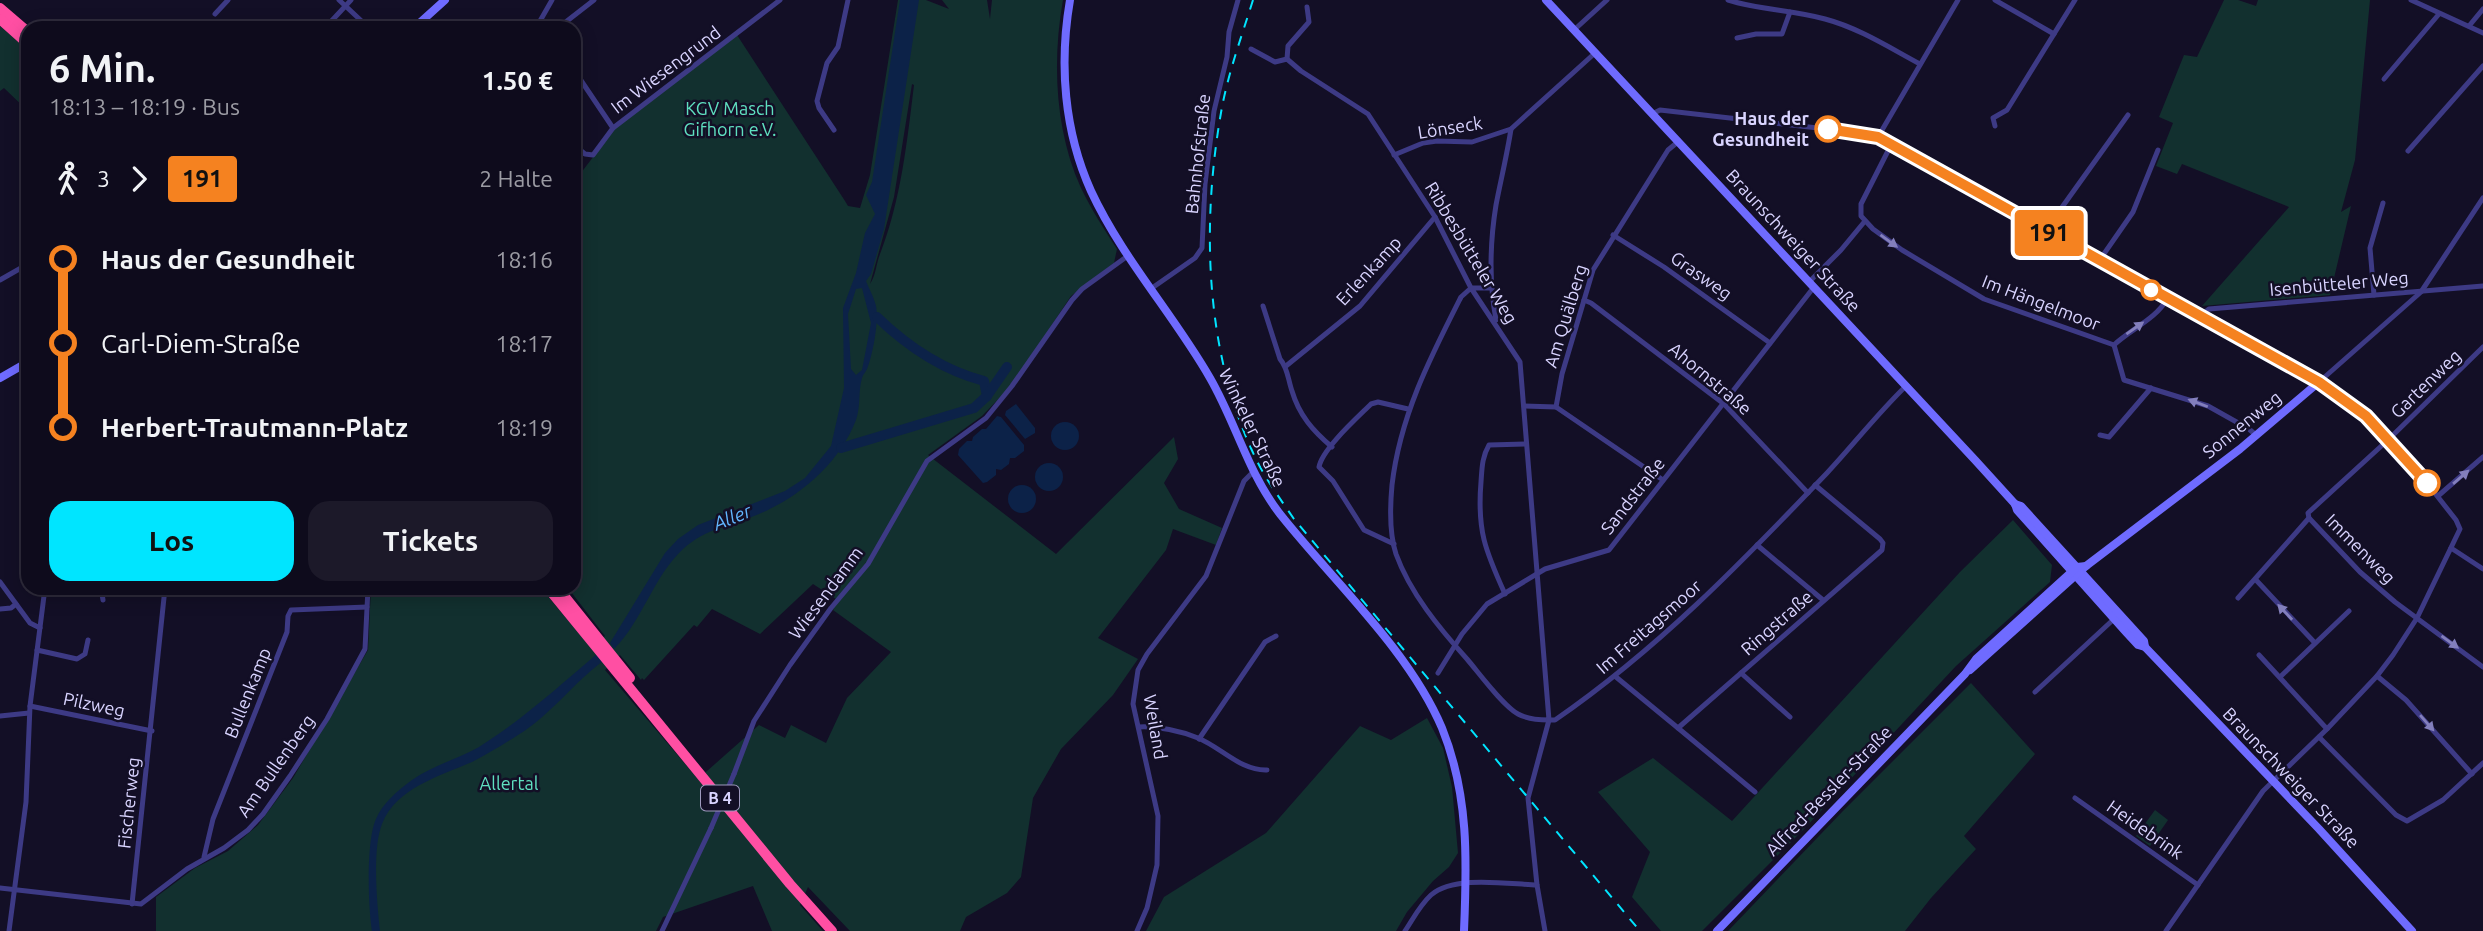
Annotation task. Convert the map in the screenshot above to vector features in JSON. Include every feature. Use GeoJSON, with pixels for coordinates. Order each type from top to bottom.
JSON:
{"type":"FeatureCollection","features":[{"type":"Feature","properties":{"kind":"highway"},"geometry":{"type":"LineString","coordinates":[[0,8],[21,33]]}},
{"type":"Feature","properties":{"kind":"highway"},"geometry":{"type":"LineString","coordinates":[[0,19],[16,27]]}},
{"type":"Feature","properties":{"kind":"highway","name":"B 4"},"geometry":{"type":"LineString","coordinates":[[554,595],[597,642]]}},
{"type":"Feature","properties":{"kind":"highway","name":"B 4"},"geometry":{"type":"LineString","coordinates":[[563,595],[597,642],[790,884],[832,931]]}},
{"type":"Feature","properties":{"kind":"highway","name":"B 4"},"geometry":{"type":"LineString","coordinates":[[612,661],[840,931]]}},
{"type":"Feature","properties":{"kind":"street"},"geometry":{"type":"LineString","coordinates":[[215,15],[228,0]]}},
{"type":"Feature","properties":{"kind":"street"},"geometry":{"type":"LineString","coordinates":[[339,0],[349,3],[363,21]]}},
{"type":"Feature","properties":{"kind":"street"},"geometry":{"type":"LineString","coordinates":[[422,21],[445,0]]}},
{"type":"Feature","properties":{"kind":"street"},"geometry":{"type":"LineString","coordinates":[[543,21],[552,0]]}},
{"type":"Feature","properties":{"kind":"street"},"geometry":{"type":"LineString","coordinates":[[567,21],[594,0]]}},
{"type":"Feature","properties":{"kind":"street","name":"Im Wiesengrund"},"geometry":{"type":"LineString","coordinates":[[581,150],[593,155],[613,128],[780,0]]}},
{"type":"Feature","properties":{"kind":"street"},"geometry":{"type":"LineString","coordinates":[[834,130],[818,108],[817,101],[827,63],[838,47],[848,0]]}},
{"type":"Feature","properties":{"kind":"street","name":"Winkeler Straße"},"geometry":{"type":"LineString","coordinates":[[1070,0],[1065,35],[1065,71],[1073,136],[1091,191],[1129,255],[1216,388],[1253,472],[1281,514],[1403,662],[1432,708],[1449,747],[1460,787],[1466,836],[1464,931]]}},
{"type":"Feature","properties":{"kind":"street","name":"Bahnhofstraße"},"geometry":{"type":"LineString","coordinates":[[1152,288],[1195,258],[1202,248],[1205,184],[1214,111],[1238,0]]}},
{"type":"Feature","properties":{"kind":"street","name":"Braunschweiger Straße"},"geometry":{"type":"LineString","coordinates":[[1546,0],[1812,282],[2015,504],[2017,510],[2079,571],[2138,645],[2145,647],[2412,931]]}},
{"type":"Feature","properties":{"kind":"street"},"geometry":{"type":"LineString","coordinates":[[1574,30],[1607,0]]}},
{"type":"Feature","properties":{"kind":"street"},"geometry":{"type":"LineString","coordinates":[[1728,0],[1759,8],[1816,16],[1849,27],[1920,64]]}},
{"type":"Feature","properties":{"kind":"street"},"geometry":{"type":"LineString","coordinates":[[1878,137],[1958,0]]}},
{"type":"Feature","properties":{"kind":"street"},"geometry":{"type":"LineString","coordinates":[[1995,0],[2054,34]]}},
{"type":"Feature","properties":{"kind":"street"},"geometry":{"type":"LineString","coordinates":[[1995,126],[1993,118],[2007,110],[2074,0]]}},
{"type":"Feature","properties":{"kind":"street"},"geometry":{"type":"LineString","coordinates":[[2411,0],[2421,2],[2439,14],[2483,33]]}},
{"type":"Feature","properties":{"kind":"street"},"geometry":{"type":"LineString","coordinates":[[332,21],[349,3]]}},
{"type":"Feature","properties":{"kind":"street"},"geometry":{"type":"LineString","coordinates":[[1287,59],[1288,46],[1310,20],[1307,7]]}},
{"type":"Feature","properties":{"kind":"street"},"geometry":{"type":"LineString","coordinates":[[2469,26],[2483,9]]}},
{"type":"Feature","properties":{"kind":"street"},"geometry":{"type":"LineString","coordinates":[[1737,38],[1756,34],[1782,34],[1790,12]]}},
{"type":"Feature","properties":{"kind":"street"},"geometry":{"type":"LineString","coordinates":[[2384,79],[2439,14]]}},
{"type":"Feature","properties":{"kind":"street","name":"Ribbesbütteler Weg"},"geometry":{"type":"LineString","coordinates":[[1251,50],[1275,62],[1287,59],[1367,114],[1436,218],[1471,288],[1520,362],[1549,720]]}},
{"type":"Feature","properties":{"kind":"street"},"geometry":{"type":"LineString","coordinates":[[1496,323],[1490,288],[1496,206],[1506,163],[1510,129],[1595,53]]}},
{"type":"Feature","properties":{"kind":"street"},"geometry":{"type":"LineString","coordinates":[[2408,152],[2483,66]]}},
{"type":"Feature","properties":{"kind":"street"},"geometry":{"type":"LineString","coordinates":[[581,81],[613,128]]}},
{"type":"Feature","properties":{"kind":"street"},"geometry":{"type":"LineString","coordinates":[[1652,114],[1660,110],[1878,137],[2319,382],[2357,408],[2389,439],[2456,520],[2460,529],[2417,618],[2377,676],[2263,791],[2166,931]]}},
{"type":"Feature","properties":{"kind":"street"},"geometry":{"type":"LineString","coordinates":[[2045,231],[2128,115]]}},
{"type":"Feature","properties":{"kind":"street","name":"Lönseck"},"geometry":{"type":"LineString","coordinates":[[1394,155],[1423,143],[1472,142],[1510,129]]}},
{"type":"Feature","properties":{"kind":"street","name":"Am Quälberg"},"geometry":{"type":"LineString","coordinates":[[1556,407],[1562,374],[1593,270],[1613,234],[1668,150],[1679,141]]}},
{"type":"Feature","properties":{"kind":"street"},"geometry":{"type":"LineString","coordinates":[[1812,282],[1865,221],[1861,216],[1861,204],[1891,145]]}},
{"type":"Feature","properties":{"kind":"street"},"geometry":{"type":"LineString","coordinates":[[2099,261],[2133,212],[2158,150]]}},
{"type":"Feature","properties":{"kind":"street","name":"Sonnenweg"},"geometry":{"type":"LineString","coordinates":[[2079,571],[2257,436],[2421,292],[2483,198]]}},
{"type":"Feature","properties":{"kind":"street"},"geometry":{"type":"LineString","coordinates":[[2374,295],[2370,248],[2383,203]]}},
{"type":"Feature","properties":{"kind":"street","name":"Erlenkamp"},"geometry":{"type":"LineString","coordinates":[[1286,366],[1360,306],[1436,218]]}},
{"type":"Feature","properties":{"kind":"street","name":"Im Hängelmoor"},"geometry":{"type":"LineString","coordinates":[[1865,221],[1911,256],[1984,299],[2114,345],[2158,312],[2167,299]]}},
{"type":"Feature","properties":{"kind":"street","name":"Grasweg"},"geometry":{"type":"LineString","coordinates":[[1613,234],[1770,343]]}},
{"type":"Feature","properties":{"kind":"street","name":"Wiesendamm"},"geometry":{"type":"LineString","coordinates":[[662,931],[711,828],[754,721],[831,608],[868,565],[927,461],[986,418],[1012,386],[1072,300],[1082,289],[1129,255]]}},
{"type":"Feature","properties":{"kind":"street"},"geometry":{"type":"LineString","coordinates":[[0,279],[21,268]]}},
{"type":"Feature","properties":{"kind":"street","name":"Sandstraße"},"geometry":{"type":"LineString","coordinates":[[1438,673],[1475,616],[1487,604],[1538,573],[1609,550],[1724,404],[1812,282]]}},
{"type":"Feature","properties":{"kind":"street","name":"Isenbütteler Weg"},"geometry":{"type":"LineString","coordinates":[[2199,317],[2210,309],[2483,286]]}},
{"type":"Feature","properties":{"kind":"street"},"geometry":{"type":"LineString","coordinates":[[1490,288],[1471,288],[1461,297],[1420,380],[1408,409],[1396,454],[1390,518],[1394,544],[1401,564],[1416,592],[1456,645],[1512,709],[1536,720],[1549,720],[1528,798],[1537,885],[1545,931]]}},
{"type":"Feature","properties":{"kind":"street","name":"Ahornstraße"},"geometry":{"type":"LineString","coordinates":[[1584,300],[1724,404],[1808,493]]}},
{"type":"Feature","properties":{"kind":"street"},"geometry":{"type":"LineString","coordinates":[[1263,306],[1280,359],[1286,366],[1292,394],[1308,425],[1332,447]]}},
{"type":"Feature","properties":{"kind":"street"},"geometry":{"type":"LineString","coordinates":[[2114,345],[2122,377],[2129,383],[2208,406],[2257,436]]}},
{"type":"Feature","properties":{"kind":"street","name":"Gartenweg"},"geometry":{"type":"LineString","coordinates":[[2389,439],[2483,347]]}},
{"type":"Feature","properties":{"kind":"street"},"geometry":{"type":"LineString","coordinates":[[0,378],[21,366]]}},
{"type":"Feature","properties":{"kind":"street","name":"Im Freitagsmoor"},"geometry":{"type":"LineString","coordinates":[[1549,720],[1555,720],[1616,677],[1678,624],[1808,493],[1906,386]]}},
{"type":"Feature","properties":{"kind":"street"},"geometry":{"type":"LineString","coordinates":[[2101,435],[2109,437],[2151,388]]}},
{"type":"Feature","properties":{"kind":"street"},"geometry":{"type":"LineString","coordinates":[[1394,544],[1364,530],[1333,481],[1319,467],[1320,461],[1374,402],[1408,409]]}},
{"type":"Feature","properties":{"kind":"street"},"geometry":{"type":"LineString","coordinates":[[1524,406],[1556,407],[1663,480]]}},
{"type":"Feature","properties":{"kind":"street","name":"Immenweg"},"geometry":{"type":"LineString","coordinates":[[2389,439],[2310,509],[2309,518],[2360,572],[2483,667]]}},
{"type":"Feature","properties":{"kind":"street"},"geometry":{"type":"LineString","coordinates":[[1505,594],[1485,549],[1479,520],[1483,456],[1489,445],[1525,444]]}},
{"type":"Feature","properties":{"kind":"street"},"geometry":{"type":"LineString","coordinates":[[2438,496],[2483,457]]}},
{"type":"Feature","properties":{"kind":"street","name":"Weiland"},"geometry":{"type":"LineString","coordinates":[[1137,931],[1147,908],[1157,865],[1158,816],[1133,704],[1138,670],[1206,576],[1244,481],[1253,472]]}},
{"type":"Feature","properties":{"kind":"street","name":"Ringstraße"},"geometry":{"type":"LineString","coordinates":[[1678,727],[1882,550],[1883,543],[1815,485]]}},
{"type":"Feature","properties":{"kind":"street"},"geometry":{"type":"LineString","coordinates":[[2238,598],[2309,518]]}},
{"type":"Feature","properties":{"kind":"street"},"geometry":{"type":"LineString","coordinates":[[1757,545],[1823,600]]}},
{"type":"Feature","properties":{"kind":"street"},"geometry":{"type":"LineString","coordinates":[[2451,548],[2483,569]]}},
{"type":"Feature","properties":{"kind":"street","name":"Alfred-Bessler-Straße"},"geometry":{"type":"LineString","coordinates":[[1717,931],[1965,674],[1980,664],[2079,571]]}},
{"type":"Feature","properties":{"kind":"street"},"geometry":{"type":"LineString","coordinates":[[2256,580],[2315,643]]}},
{"type":"Feature","properties":{"kind":"street"},"geometry":{"type":"LineString","coordinates":[[0,582],[30,623],[40,628]]}},
{"type":"Feature","properties":{"kind":"street"},"geometry":{"type":"LineString","coordinates":[[9,931],[26,802],[29,710],[44,595]]}},
{"type":"Feature","properties":{"kind":"street"},"geometry":{"type":"LineString","coordinates":[[102,595],[103,600]]}},
{"type":"Feature","properties":{"kind":"street","name":"Fischerweg"},"geometry":{"type":"LineString","coordinates":[[132,904],[164,595]]}},
{"type":"Feature","properties":{"kind":"street","name":"Am Bullenberg"},"geometry":{"type":"LineString","coordinates":[[132,904],[149,901],[204,858],[224,848],[248,830],[263,814],[327,719],[365,649],[368,595]]}},
{"type":"Feature","properties":{"kind":"street"},"geometry":{"type":"LineString","coordinates":[[0,609],[11,608],[16,604]]}},
{"type":"Feature","properties":{"kind":"street","name":"Bullenkamp"},"geometry":{"type":"LineString","coordinates":[[204,858],[213,820],[287,632],[291,610],[367,607]]}},
{"type":"Feature","properties":{"kind":"street"},"geometry":{"type":"LineString","coordinates":[[2280,677],[2349,611]]}},
{"type":"Feature","properties":{"kind":"street"},"geometry":{"type":"LineString","coordinates":[[2035,692],[2116,616]]}},
{"type":"Feature","properties":{"kind":"street"},"geometry":{"type":"LineString","coordinates":[[1199,738],[1265,642],[1276,636]]}},
{"type":"Feature","properties":{"kind":"street"},"geometry":{"type":"LineString","coordinates":[[37,650],[77,659],[85,654],[88,640]]}},
{"type":"Feature","properties":{"kind":"street"},"geometry":{"type":"LineString","coordinates":[[2259,655],[2327,729]]}},
{"type":"Feature","properties":{"kind":"street"},"geometry":{"type":"LineString","coordinates":[[1741,673],[1790,717]]}},
{"type":"Feature","properties":{"kind":"street"},"geometry":{"type":"LineString","coordinates":[[2377,676],[2412,706],[2472,774]]}},
{"type":"Feature","properties":{"kind":"street"},"geometry":{"type":"LineString","coordinates":[[1616,677],[1755,792]]}},
{"type":"Feature","properties":{"kind":"street","name":"Pilzweg"},"geometry":{"type":"LineString","coordinates":[[0,716],[29,710],[152,732]]}},
{"type":"Feature","properties":{"kind":"street"},"geometry":{"type":"LineString","coordinates":[[1139,727],[1153,726],[1199,738],[1254,771],[1267,770]]}},
{"type":"Feature","properties":{"kind":"street"},"geometry":{"type":"LineString","coordinates":[[2319,737],[2396,815],[2407,821],[2443,800],[2483,763]]}},
{"type":"Feature","properties":{"kind":"street","name":"Heidebrink"},"geometry":{"type":"LineString","coordinates":[[2075,798],[2198,885]]}},
{"type":"Feature","properties":{"kind":"street"},"geometry":{"type":"LineString","coordinates":[[1405,931],[1429,896],[1444,887],[1466,883],[1537,885]]}},
{"type":"Feature","properties":{"kind":"street"},"geometry":{"type":"LineString","coordinates":[[0,888],[132,904]]}},
{"type":"Feature","properties":{"kind":"green space"},"geometry":{"type":"Polygon","coordinates":[[[898,0],[926,0],[949,9],[942,0],[987,0],[990,19],[992,0],[1063,0],[1057,71],[1061,120],[1072,166],[1081,188],[1117,249],[1114,263],[1071,296],[1012,385],[982,416],[928,455],[1056,554],[1174,437],[1178,459],[1164,483],[1179,509],[1222,528],[1216,545],[1173,529],[1166,550],[1098,638],[1138,659],[1113,695],[1061,749],[1033,798],[1021,877],[1007,893],[966,917],[960,931],[850,931],[808,887],[800,905],[823,931],[772,931],[753,886],[663,917],[656,931],[156,931],[156,897],[195,868],[228,851],[258,825],[293,778],[368,650],[371,595],[547,595],[591,648],[605,636],[573,595],[581,595],[581,173],[616,127],[737,35],[848,206],[860,208],[870,175],[898,0]],[[912,84],[894,197],[870,284],[898,192],[914,85],[912,84]],[[813,584],[760,634],[712,609],[644,680],[641,680],[620,655],[605,670],[698,779],[759,725],[785,738],[791,725],[826,743],[847,698],[891,652],[833,610],[836,599],[813,584]]]}},
{"type":"Feature","properties":{"kind":"green space"},"geometry":{"type":"Polygon","coordinates":[[[2224,0],[2238,0],[2256,6],[2258,0],[2370,0],[2355,160],[2341,212],[2351,206],[2330,295],[2202,306],[2289,207],[2182,164],[2177,174],[2156,166],[2173,123],[2159,117],[2184,55],[2197,57],[2224,0]]]}},
{"type":"Feature","properties":{"kind":"green space"},"geometry":{"type":"Polygon","coordinates":[[[0,26],[21,44],[21,104],[4,88],[0,91],[0,26]]]}},
{"type":"Feature","properties":{"kind":"green space"},"geometry":{"type":"Polygon","coordinates":[[[2013,520],[2052,565],[2050,582],[1956,666],[1805,828],[1702,931],[1661,931],[1632,897],[1650,852],[1598,792],[1653,758],[1732,821],[1960,572],[2013,520]]]}},
{"type":"Feature","properties":{"kind":"green space"},"geometry":{"type":"Polygon","coordinates":[[[1971,683],[2035,754],[1964,836],[1976,849],[1905,931],[1728,931],[1842,812],[1971,683]]]}},
{"type":"Feature","properties":{"kind":"green space"},"geometry":{"type":"Polygon","coordinates":[[[1427,718],[1443,748],[1452,787],[1458,853],[1449,867],[1433,881],[1407,912],[1396,931],[1146,931],[1164,897],[1266,833],[1360,726],[1391,740],[1427,718]]]}},
{"type":"Feature","properties":{"kind":"green space"},"geometry":{"type":"Polygon","coordinates":[[[2155,810],[2168,820],[2150,846],[2136,836],[2155,810]]]}},
{"type":"Feature","properties":{"kind":"water","name":"Aller"},"geometry":{"type":"Polygon","coordinates":[[[900,0],[919,0],[884,229],[871,274],[866,281],[876,306],[875,338],[867,370],[862,377],[858,415],[849,436],[828,465],[801,490],[770,509],[709,532],[683,549],[664,572],[633,625],[614,649],[610,643],[665,553],[678,539],[698,525],[785,491],[805,478],[831,446],[844,388],[843,308],[856,273],[865,233],[875,214],[866,195],[872,182],[900,0]],[[862,288],[856,289],[848,314],[851,369],[856,375],[862,370],[871,323],[862,288]]]}},
{"type":"Feature","properties":{"kind":"water"},"geometry":{"type":"Polygon","coordinates":[[[1016,404],[1035,428],[1035,433],[1025,439],[1005,415],[1006,411],[1016,404]]]}},
{"type":"Feature","properties":{"kind":"water"},"geometry":{"type":"Polygon","coordinates":[[[997,416],[1001,417],[1024,445],[1024,451],[1015,458],[1010,458],[1009,464],[1001,470],[996,469],[996,475],[983,483],[958,455],[959,449],[967,441],[972,441],[982,429],[986,429],[997,416]]]}},
{"type":"Feature","properties":{"kind":"water"},"geometry":{"type":"Polygon","coordinates":[[[1065,422],[1075,426],[1079,436],[1075,446],[1065,450],[1055,446],[1051,436],[1055,426],[1065,422]]]}},
{"type":"Feature","properties":{"kind":"water"},"geometry":{"type":"Polygon","coordinates":[[[1049,463],[1059,467],[1063,477],[1059,487],[1049,491],[1039,487],[1035,477],[1039,467],[1049,463]]]}},
{"type":"Feature","properties":{"kind":"water"},"geometry":{"type":"Polygon","coordinates":[[[1022,485],[1032,489],[1036,499],[1032,509],[1022,513],[1012,509],[1008,499],[1012,489],[1022,485]]]}},
{"type":"Feature","properties":{"kind":"water"},"geometry":{"type":"Polygon","coordinates":[[[597,654],[603,661],[530,727],[478,759],[420,785],[397,801],[382,824],[379,835],[376,877],[380,931],[372,931],[369,858],[376,819],[386,803],[420,775],[495,737],[597,654]]]}},
{"type":"Feature","properties":{"kind":"waterway"},"geometry":{"type":"LineString","coordinates":[[877,317],[926,356],[954,371],[984,381],[987,396]]}},
{"type":"Feature","properties":{"kind":"waterway"},"geometry":{"type":"LineString","coordinates":[[841,448],[974,408],[987,396],[1007,367]]}},
{"type":"Feature","properties":{"kind":"railway"},"geometry":{"type":"LineString","coordinates":[[1253,0],[1222,107],[1211,196],[1212,287],[1217,332],[1226,377],[1239,420],[1257,461],[1294,519],[1640,931]]}},
{"type":"Feature","properties":{"kind":"bus line","name":"191"},"geometry":{"type":"LineString","coordinates":[[1828,129],[1878,137],[2319,382],[2366,416],[2427,483]]}},
{"type":"Feature","properties":{"kind":"place","name":"Haus der Gesundheit"},"geometry":{"type":"Point","coordinates":[1828,129]}},
{"type":"Feature","properties":{"kind":"park label","name":"KGV Masch Gifhorn e.V."},"geometry":{"type":"Point","coordinates":[730,119]}},
{"type":"Feature","properties":{"kind":"park label","name":"Allertal"},"geometry":{"type":"Point","coordinates":[509,784]}}]}
